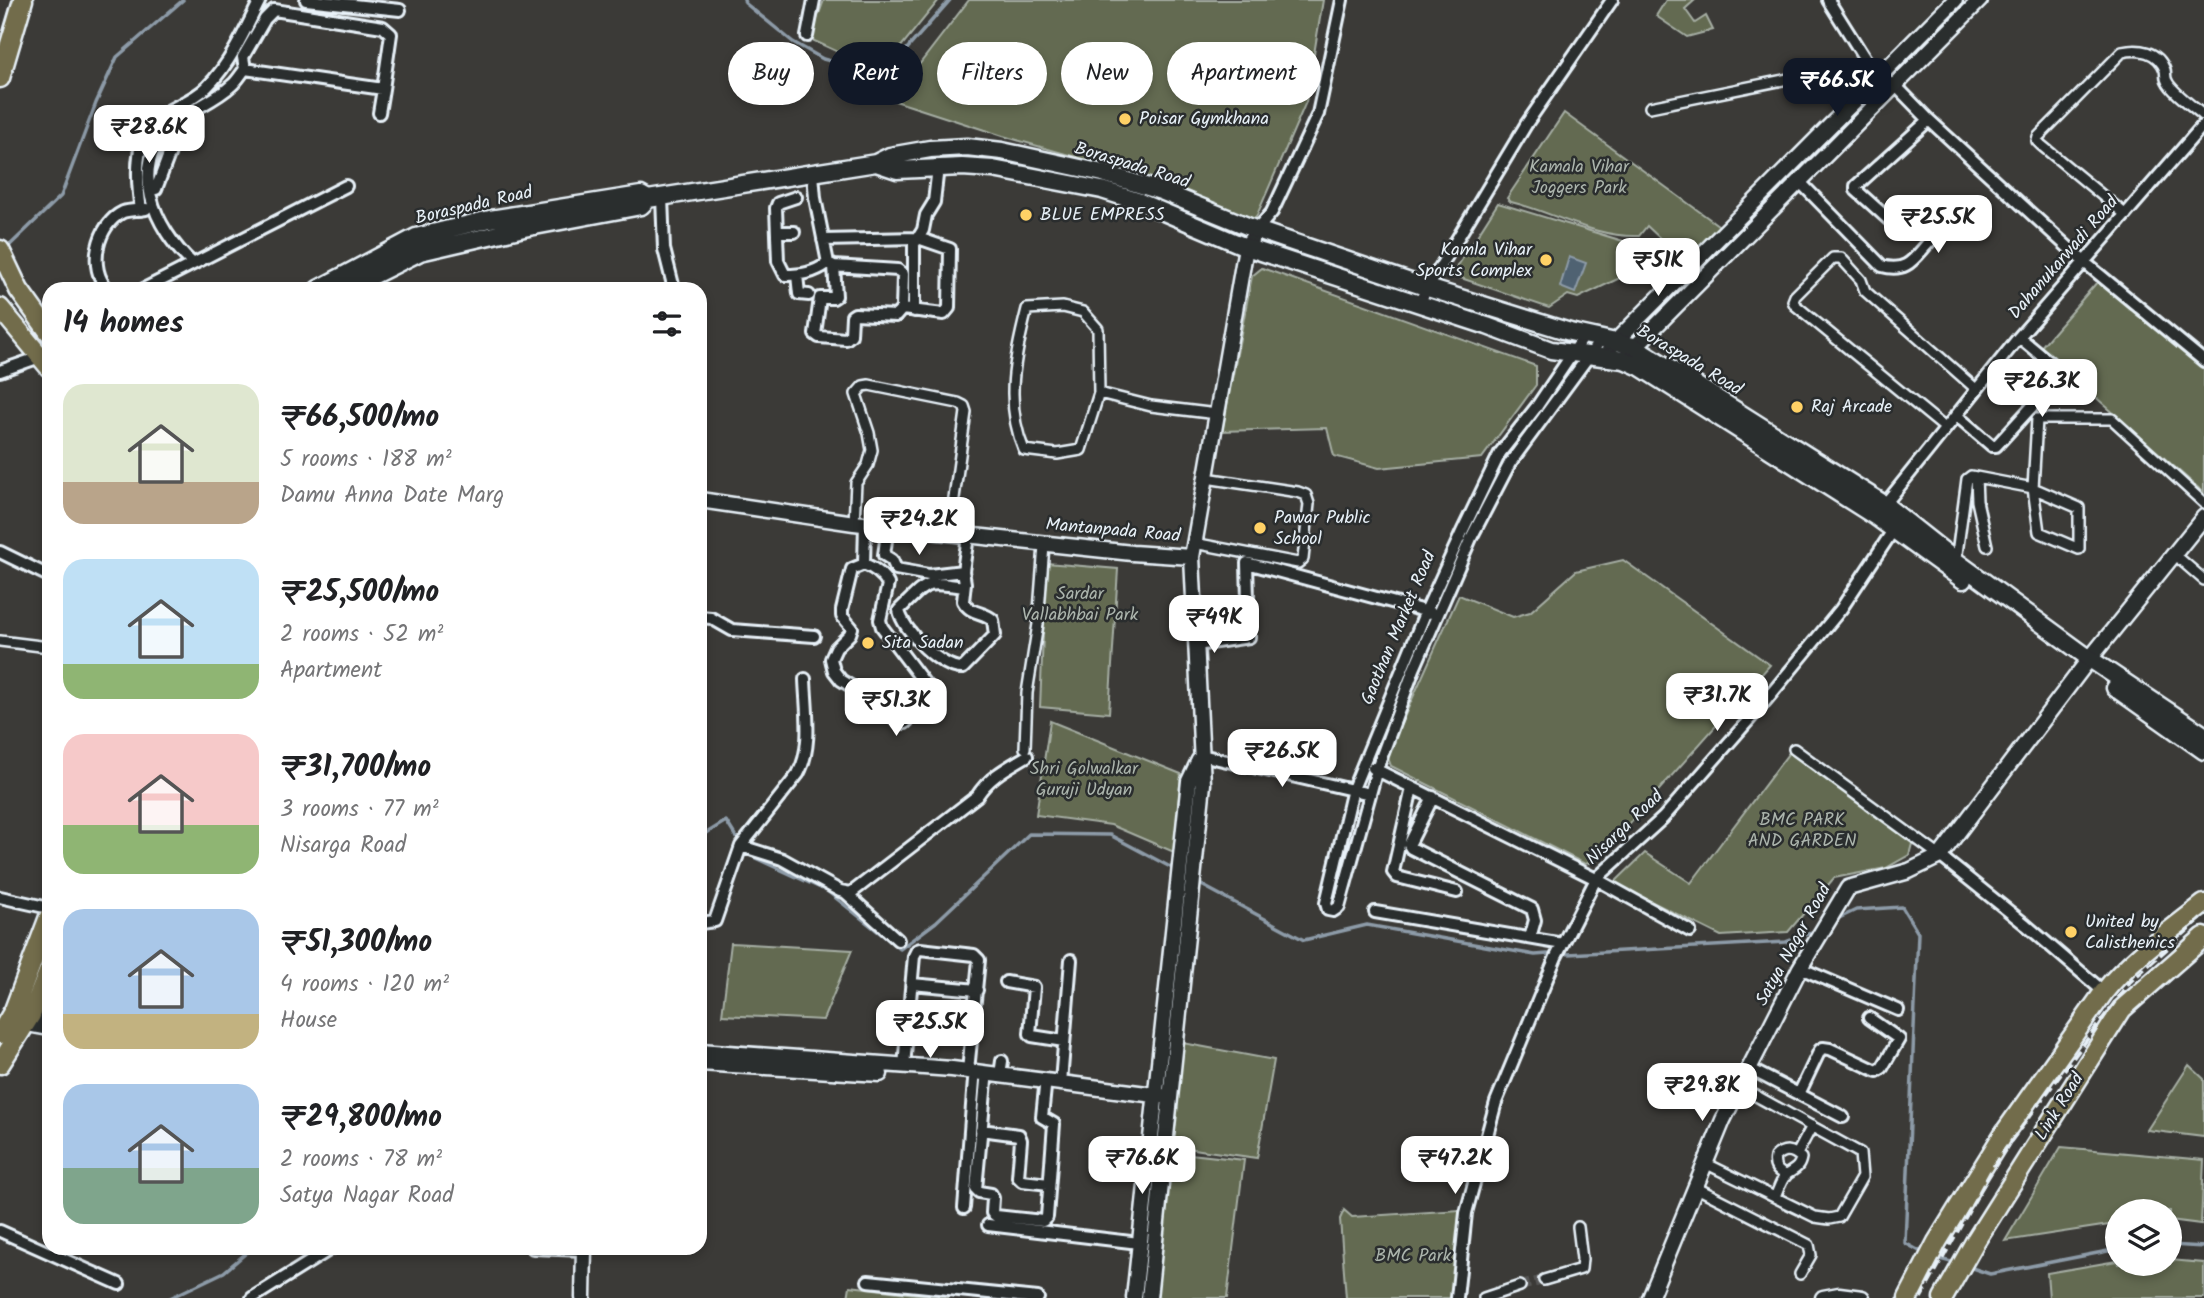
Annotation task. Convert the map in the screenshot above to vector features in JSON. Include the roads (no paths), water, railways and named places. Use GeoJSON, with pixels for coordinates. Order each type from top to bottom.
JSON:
{"type":"FeatureCollection","features":[{"type":"Feature","properties":{"kind":"main road"},"geometry":{"type":"LineString","coordinates":[[1,74],[23,0]]}},
{"type":"Feature","properties":{"kind":"main road","name":"Boraspada Road"},"geometry":{"type":"LineString","coordinates":[[331,282],[416,237],[490,219],[640,195],[655,198],[813,174],[876,163],[890,156],[930,149],[967,147],[1002,151],[1103,173],[1161,191],[1257,230],[1428,288],[1634,346],[1880,511],[2087,662],[2204,735]]}},
{"type":"Feature","properties":{"kind":"main road"},"geometry":{"type":"LineString","coordinates":[[999,170],[1002,151]]}},
{"type":"Feature","properties":{"kind":"main road","name":"Boraspada Road"},"geometry":{"type":"LineString","coordinates":[[876,163],[897,170],[938,167],[999,170],[1102,190],[1140,202],[1247,247],[1551,349],[1623,360],[1640,367],[1880,511]]}},
{"type":"Feature","properties":{"kind":"main road","name":"Boraspada Road"},"geometry":{"type":"LineString","coordinates":[[360,282],[420,252],[524,228],[642,206],[655,198]]}},
{"type":"Feature","properties":{"kind":"main road"},"geometry":{"type":"LineString","coordinates":[[0,250],[19,290],[42,322]]}},
{"type":"Feature","properties":{"kind":"main road"},"geometry":{"type":"LineString","coordinates":[[2,317],[42,360]]}},
{"type":"Feature","properties":{"kind":"main road","name":"Boraspada Road"},"geometry":{"type":"LineString","coordinates":[[1897,524],[1956,561],[2204,751]]}},
{"type":"Feature","properties":{"kind":"main road","name":"Link Road"},"geometry":{"type":"LineString","coordinates":[[1908,1298],[1930,1256],[2003,1135],[2104,992],[2161,938],[2204,904]]}},
{"type":"Feature","properties":{"kind":"main road","name":"Link Road"},"geometry":{"type":"LineString","coordinates":[[1943,1298],[1976,1240],[2122,1009],[2204,937]]}},
{"type":"Feature","properties":{"kind":"main road"},"geometry":{"type":"LineString","coordinates":[[0,1064],[9,1046],[42,938]]}},
{"type":"Feature","properties":{"kind":"main road"},"geometry":{"type":"LineString","coordinates":[[16,1018],[42,980]]}},
{"type":"Feature","properties":{"kind":"street"},"geometry":{"type":"LineString","coordinates":[[141,210],[138,190],[145,135],[155,120],[194,97],[216,78],[260,0]]}},
{"type":"Feature","properties":{"kind":"street"},"geometry":{"type":"LineString","coordinates":[[306,0],[400,10]]}},
{"type":"Feature","properties":{"kind":"street"},"geometry":{"type":"LineString","coordinates":[[807,36],[814,0]]}},
{"type":"Feature","properties":{"kind":"street"},"geometry":{"type":"LineString","coordinates":[[1257,230],[1272,212],[1318,114],[1342,0]]}},
{"type":"Feature","properties":{"kind":"street"},"geometry":{"type":"LineString","coordinates":[[1418,304],[1527,123],[1612,0]]}},
{"type":"Feature","properties":{"kind":"street"},"geometry":{"type":"LineString","coordinates":[[1828,0],[1877,78],[1895,85],[1929,120],[2083,261],[2204,361]]}},
{"type":"Feature","properties":{"kind":"street"},"geometry":{"type":"LineString","coordinates":[[1601,338],[1731,226],[1955,0]]}},
{"type":"Feature","properties":{"kind":"street"},"geometry":{"type":"LineString","coordinates":[[1623,360],[1980,0]]}},
{"type":"Feature","properties":{"kind":"street"},"geometry":{"type":"LineString","coordinates":[[193,264],[165,234],[149,192],[150,162],[155,142],[174,123],[231,86],[245,69],[243,58],[265,19],[274,10],[383,27],[391,34],[379,113]]}},
{"type":"Feature","properties":{"kind":"street"},"geometry":{"type":"LineString","coordinates":[[2126,215],[2041,145],[2037,141],[2038,137],[2123,52],[2131,50],[2139,49],[2150,53],[2165,68],[2167,82],[2204,116]]}},
{"type":"Feature","properties":{"kind":"street"},"geometry":{"type":"LineString","coordinates":[[1650,107],[1867,63]]}},
{"type":"Feature","properties":{"kind":"street"},"geometry":{"type":"LineString","coordinates":[[245,69],[383,89]]}},
{"type":"Feature","properties":{"kind":"street"},"geometry":{"type":"LineString","coordinates":[[1799,181],[1882,266],[1904,268],[1931,237],[1913,221],[1909,220],[1897,227],[1856,190],[1856,186],[1929,120]]}},
{"type":"Feature","properties":{"kind":"street","name":"Dahanukarwadi Road"},"geometry":{"type":"LineString","coordinates":[[1880,511],[2019,337],[2204,124]]}},
{"type":"Feature","properties":{"kind":"street"},"geometry":{"type":"LineString","coordinates":[[156,189],[173,144],[172,136],[165,133]]}},
{"type":"Feature","properties":{"kind":"street"},"geometry":{"type":"LineString","coordinates":[[908,310],[914,244],[923,230],[926,215],[934,202],[938,167]]}},
{"type":"Feature","properties":{"kind":"street"},"geometry":{"type":"LineString","coordinates":[[813,174],[823,240],[831,265],[836,296],[820,298],[816,334],[819,337],[846,338],[851,335],[852,316],[855,314],[896,316],[908,310],[944,314],[949,308],[950,250],[918,238],[823,240]]}},
{"type":"Feature","properties":{"kind":"street"},"geometry":{"type":"LineString","coordinates":[[158,282],[346,186]]}},
{"type":"Feature","properties":{"kind":"street"},"geometry":{"type":"LineString","coordinates":[[796,197],[778,203],[780,269],[785,275],[816,272],[831,265],[898,270],[903,274],[908,310]]}},
{"type":"Feature","properties":{"kind":"street"},"geometry":{"type":"LineString","coordinates":[[655,198],[664,211],[664,249],[672,282]]}},
{"type":"Feature","properties":{"kind":"street"},"geometry":{"type":"LineString","coordinates":[[102,282],[96,262],[97,250],[112,222],[124,212],[155,208]]}},
{"type":"Feature","properties":{"kind":"street"},"geometry":{"type":"LineString","coordinates":[[1731,226],[1744,237]]}},
{"type":"Feature","properties":{"kind":"street","name":"Mantanpada Road"},"geometry":{"type":"LineString","coordinates":[[707,501],[863,524],[1044,545],[1193,550],[1247,247],[1257,230]]}},
{"type":"Feature","properties":{"kind":"street"},"geometry":{"type":"LineString","coordinates":[[777,232],[794,232]]}},
{"type":"Feature","properties":{"kind":"street"},"geometry":{"type":"LineString","coordinates":[[1945,428],[1795,305],[1793,300],[1796,296],[1833,258],[1841,258],[1861,280],[1865,291],[1976,389]]}},
{"type":"Feature","properties":{"kind":"street"},"geometry":{"type":"LineString","coordinates":[[797,275],[799,295],[809,295]]}},
{"type":"Feature","properties":{"kind":"street"},"geometry":{"type":"LineString","coordinates":[[1040,306],[1063,307],[1083,312],[1098,329],[1099,393],[1081,450],[1057,454],[1024,450],[1016,430],[1011,382],[1027,309],[1040,306]]}},
{"type":"Feature","properties":{"kind":"street"},"geometry":{"type":"LineString","coordinates":[[1956,415],[1992,446],[1996,446],[2060,376],[2060,371],[2019,337]]}},
{"type":"Feature","properties":{"kind":"street","name":"Gaothan Market Road"},"geometry":{"type":"LineString","coordinates":[[1601,338],[1574,353],[1535,418],[1493,496],[1457,556],[1426,611],[1353,789],[1326,903],[1328,910],[1334,911],[1339,907],[1377,769],[1414,669],[1438,615],[1457,556],[1482,491],[1500,453],[1535,418],[1598,356],[1601,338]]}},
{"type":"Feature","properties":{"kind":"street"},"geometry":{"type":"LineString","coordinates":[[0,371],[42,362]]}},
{"type":"Feature","properties":{"kind":"street"},"geometry":{"type":"LineString","coordinates":[[864,558],[888,584],[880,620],[882,627],[932,693],[929,700],[905,723],[898,722],[842,680],[834,671],[831,659],[836,648],[850,634],[852,628],[842,616],[842,610],[852,569],[864,558],[869,548],[856,484],[872,450],[856,394],[863,386],[869,385],[964,406],[966,412],[949,534]]}},
{"type":"Feature","properties":{"kind":"street"},"geometry":{"type":"LineString","coordinates":[[1099,393],[1151,406],[1217,414]]}},
{"type":"Feature","properties":{"kind":"street"},"geometry":{"type":"LineString","coordinates":[[1956,561],[1966,479],[1976,477],[2033,488],[2079,508],[2079,549],[2039,533],[2033,488],[2037,419],[2112,419],[2204,503]]}},
{"type":"Feature","properties":{"kind":"street"},"geometry":{"type":"LineString","coordinates":[[1976,477],[1977,501],[1987,546]]}},
{"type":"Feature","properties":{"kind":"street"},"geometry":{"type":"LineString","coordinates":[[1149,1298],[1162,1101],[1188,867],[1203,785],[1193,550],[1298,563],[1303,559],[1309,504],[1306,495],[1298,492],[1206,478]]}},
{"type":"Feature","properties":{"kind":"street"},"geometry":{"type":"LineString","coordinates":[[1482,491],[1493,496]]}},
{"type":"Feature","properties":{"kind":"street","name":"Satya Nagar Road"},"geometry":{"type":"LineString","coordinates":[[1650,1298],[1723,1120],[1800,968],[1848,888],[1909,872],[1940,856],[2087,662],[2203,521]]}},
{"type":"Feature","properties":{"kind":"street","name":"Nisarga Road"},"geometry":{"type":"LineString","coordinates":[[1457,1298],[1466,1213],[1496,1102],[1563,943],[1596,879],[1663,818],[1762,705],[1841,609],[1897,524]]}},
{"type":"Feature","properties":{"kind":"street"},"geometry":{"type":"LineString","coordinates":[[888,526],[884,555],[892,560],[896,569],[929,575],[963,570]]}},
{"type":"Feature","properties":{"kind":"street"},"geometry":{"type":"LineString","coordinates":[[964,587],[930,583],[899,610],[900,618],[915,637],[938,660],[955,669],[963,668],[995,635],[993,620],[989,616],[973,612],[962,597],[964,587],[963,570],[968,536]]}},
{"type":"Feature","properties":{"kind":"street"},"geometry":{"type":"LineString","coordinates":[[846,893],[859,888],[977,796],[985,783],[1026,752],[1027,693],[1038,624],[1044,545]]}},
{"type":"Feature","properties":{"kind":"street"},"geometry":{"type":"LineString","coordinates":[[0,552],[42,573]]}},
{"type":"Feature","properties":{"kind":"street"},"geometry":{"type":"LineString","coordinates":[[2174,554],[2204,580]]}},
{"type":"Feature","properties":{"kind":"street"},"geometry":{"type":"LineString","coordinates":[[1196,645],[1249,637],[1247,563],[1438,615]]}},
{"type":"Feature","properties":{"kind":"street"},"geometry":{"type":"LineString","coordinates":[[707,618],[732,630],[814,636]]}},
{"type":"Feature","properties":{"kind":"street"},"geometry":{"type":"LineString","coordinates":[[0,641],[42,647]]}},
{"type":"Feature","properties":{"kind":"street"},"geometry":{"type":"LineString","coordinates":[[707,922],[715,921],[741,846],[799,774],[805,762],[805,679]]}},
{"type":"Feature","properties":{"kind":"street"},"geometry":{"type":"LineString","coordinates":[[1794,749],[1940,856],[2104,992]]}},
{"type":"Feature","properties":{"kind":"street"},"geometry":{"type":"LineString","coordinates":[[1201,755],[1370,794]]}},
{"type":"Feature","properties":{"kind":"street"},"geometry":{"type":"LineString","coordinates":[[1363,765],[1377,769],[1596,879],[1690,931]]}},
{"type":"Feature","properties":{"kind":"street"},"geometry":{"type":"LineString","coordinates":[[1412,788],[1393,872],[1397,877],[1457,892]]}},
{"type":"Feature","properties":{"kind":"street"},"geometry":{"type":"LineString","coordinates":[[1433,797],[1409,845],[1411,848],[1532,909],[1535,920],[1530,938]]}},
{"type":"Feature","properties":{"kind":"street"},"geometry":{"type":"LineString","coordinates":[[741,846],[782,859],[846,893],[898,940]]}},
{"type":"Feature","properties":{"kind":"street"},"geometry":{"type":"LineString","coordinates":[[0,897],[42,906]]}},
{"type":"Feature","properties":{"kind":"street"},"geometry":{"type":"LineString","coordinates":[[1375,912],[1563,943]]}},
{"type":"Feature","properties":{"kind":"street"},"geometry":{"type":"LineString","coordinates":[[904,1066],[914,956],[917,950],[974,955],[980,964],[973,1027],[981,1130],[976,1189],[991,1194],[992,1213],[996,1216],[1043,1221],[1046,1217],[1054,1125],[1042,1117],[1045,1088]]}},
{"type":"Feature","properties":{"kind":"street"},"geometry":{"type":"LineString","coordinates":[[1061,1079],[1071,960]]}},
{"type":"Feature","properties":{"kind":"street"},"geometry":{"type":"LineString","coordinates":[[1800,968],[1898,1010]]}},
{"type":"Feature","properties":{"kind":"street"},"geometry":{"type":"LineString","coordinates":[[1006,982],[1034,987],[1030,1034],[1064,1041]]}},
{"type":"Feature","properties":{"kind":"street"},"geometry":{"type":"LineString","coordinates":[[912,984],[977,990]]}},
{"type":"Feature","properties":{"kind":"street"},"geometry":{"type":"LineString","coordinates":[[16,1018],[42,1026]]}},
{"type":"Feature","properties":{"kind":"street"},"geometry":{"type":"LineString","coordinates":[[1799,1094],[1819,1050],[1823,1048],[1877,1071],[1882,1068],[1899,1039],[1869,1018]]}},
{"type":"Feature","properties":{"kind":"street"},"geometry":{"type":"LineString","coordinates":[[908,1021],[973,1027]]}},
{"type":"Feature","properties":{"kind":"street"},"geometry":{"type":"LineString","coordinates":[[707,1052],[904,1066],[1045,1088],[1162,1101]]}},
{"type":"Feature","properties":{"kind":"street"},"geometry":{"type":"LineString","coordinates":[[707,1063],[976,1077],[1001,1068],[1162,1101]]}},
{"type":"Feature","properties":{"kind":"street"},"geometry":{"type":"LineString","coordinates":[[1750,1069],[1843,1117]]}},
{"type":"Feature","properties":{"kind":"street"},"geometry":{"type":"LineString","coordinates":[[964,1208],[976,1077]]}},
{"type":"Feature","properties":{"kind":"street"},"geometry":{"type":"LineString","coordinates":[[1704,1163],[1815,1217],[1829,1219],[1839,1217],[1862,1177],[1860,1153],[1740,1087]]}},
{"type":"Feature","properties":{"kind":"street"},"geometry":{"type":"LineString","coordinates":[[1134,1298],[1139,1243],[1162,1101]]}},
{"type":"Feature","properties":{"kind":"street"},"geometry":{"type":"LineString","coordinates":[[1797,1154],[1812,1126]]}},
{"type":"Feature","properties":{"kind":"street"},"geometry":{"type":"LineString","coordinates":[[981,1130],[1019,1135],[1021,1140],[1017,1177],[1022,1181],[1049,1184]]}},
{"type":"Feature","properties":{"kind":"street"},"geometry":{"type":"LineString","coordinates":[[1775,1197],[1786,1176],[1800,1165],[1801,1158],[1797,1154],[1781,1151],[1774,1157],[1774,1164],[1779,1172],[1786,1176]]}},
{"type":"Feature","properties":{"kind":"street"},"geometry":{"type":"LineString","coordinates":[[1695,1187],[1809,1245],[1811,1255],[1800,1274]]}},
{"type":"Feature","properties":{"kind":"street"},"geometry":{"type":"LineString","coordinates":[[988,1225],[1139,1243]]}},
{"type":"Feature","properties":{"kind":"street"},"geometry":{"type":"LineString","coordinates":[[1544,1280],[1581,1269],[1578,1227]]}},
{"type":"Feature","properties":{"kind":"street"},"geometry":{"type":"LineString","coordinates":[[0,1231],[42,1250]]}},
{"type":"Feature","properties":{"kind":"street"},"geometry":{"type":"LineString","coordinates":[[54,1255],[119,1284]]}},
{"type":"Feature","properties":{"kind":"street"},"geometry":{"type":"LineString","coordinates":[[252,1298],[321,1255]]}},
{"type":"Feature","properties":{"kind":"street"},"geometry":{"type":"LineString","coordinates":[[583,1298],[584,1255]]}},
{"type":"Feature","properties":{"kind":"street"},"geometry":{"type":"LineString","coordinates":[[868,1281],[1038,1298]]}},
{"type":"Feature","properties":{"kind":"street"},"geometry":{"type":"LineString","coordinates":[[1484,1298],[1520,1286]]}},
{"type":"Feature","properties":{"kind":"street"},"geometry":{"type":"LineString","coordinates":[[1823,1298],[1839,1295],[1862,1298]]}},
{"type":"Feature","properties":{"kind":"water"},"geometry":{"type":"Polygon","coordinates":[[[1569,257],[1586,263],[1575,293],[1560,287],[1569,257]]]}},
{"type":"Feature","properties":{"kind":"waterway"},"geometry":{"type":"LineString","coordinates":[[7,248],[61,196],[96,103],[117,57],[183,0]]}},
{"type":"Feature","properties":{"kind":"waterway"},"geometry":{"type":"LineString","coordinates":[[744,0],[793,42],[823,59],[884,75],[950,0]]}},
{"type":"Feature","properties":{"kind":"waterway"},"geometry":{"type":"LineString","coordinates":[[707,833],[726,821],[736,837]]}},
{"type":"Feature","properties":{"kind":"waterway"},"geometry":{"type":"LineString","coordinates":[[747,852],[827,891],[900,949],[936,922],[1029,834],[1110,835],[1174,869]]}},
{"type":"Feature","properties":{"kind":"waterway"},"geometry":{"type":"LineString","coordinates":[[1196,882],[1304,940],[1367,925],[1535,955],[1548,954]]}},
{"type":"Feature","properties":{"kind":"waterway"},"geometry":{"type":"LineString","coordinates":[[1835,920],[1856,910],[1902,907],[1918,933],[1905,1243],[1925,1254]]}},
{"type":"Feature","properties":{"kind":"waterway"},"geometry":{"type":"LineString","coordinates":[[1568,954],[1786,942],[1812,932]]}},
{"type":"Feature","properties":{"kind":"waterway"},"geometry":{"type":"LineString","coordinates":[[2182,1246],[2204,1247]]}},
{"type":"Feature","properties":{"kind":"waterway"},"geometry":{"type":"LineString","coordinates":[[1966,1266],[1990,1274],[2105,1252]]}},
{"type":"Feature","properties":{"kind":"waterway"},"geometry":{"type":"LineString","coordinates":[[170,1298],[224,1272],[244,1255]]}},
{"type":"Feature","properties":{"kind":"waterway"},"geometry":{"type":"LineString","coordinates":[[1936,1258],[1955,1263]]}},
{"type":"Feature","properties":{"kind":"tunnel"},"geometry":{"type":"LineString","coordinates":[[1520,1286],[1544,1280]]}},
{"type":"Feature","properties":{"kind":"railway"},"geometry":{"type":"LineString","coordinates":[[1921,1298],[1997,1160],[2130,982],[2204,916]]}},
{"type":"Feature","properties":{"kind":"place","name":"Poisar Gymkhana"},"geometry":{"type":"Point","coordinates":[1125,119]}},
{"type":"Feature","properties":{"kind":"place","name":"BLUE EMPRESS"},"geometry":{"type":"Point","coordinates":[1026,215]}},
{"type":"Feature","properties":{"kind":"place","name":"Kamla Vihar Sports Complex"},"geometry":{"type":"Point","coordinates":[1546,260]}},
{"type":"Feature","properties":{"kind":"place","name":"Raj Arcade"},"geometry":{"type":"Point","coordinates":[1797,407]}},
{"type":"Feature","properties":{"kind":"place","name":"Pawar Public School"},"geometry":{"type":"Point","coordinates":[1260,528]}},
{"type":"Feature","properties":{"kind":"place","name":"Sita Sadan"},"geometry":{"type":"Point","coordinates":[868,643]}},
{"type":"Feature","properties":{"kind":"place","name":"United by Calisthenics"},"geometry":{"type":"Point","coordinates":[2071,932]}},
{"type":"Feature","properties":{"kind":"park label","name":"Kamala Vihar Joggers Park"},"geometry":{"type":"Point","coordinates":[1579,177]}},
{"type":"Feature","properties":{"kind":"park label","name":"Sardar Vallabhbai Park"},"geometry":{"type":"Point","coordinates":[1080,604]}},
{"type":"Feature","properties":{"kind":"park label","name":"Shri Golwalkar Guruji Udyan"},"geometry":{"type":"Point","coordinates":[1084,779]}},
{"type":"Feature","properties":{"kind":"park label","name":"BMC PARK AND GARDEN"},"geometry":{"type":"Point","coordinates":[1802,830]}},
{"type":"Feature","properties":{"kind":"park label","name":"BMC Park"},"geometry":{"type":"Point","coordinates":[1413,1256]}}]}
